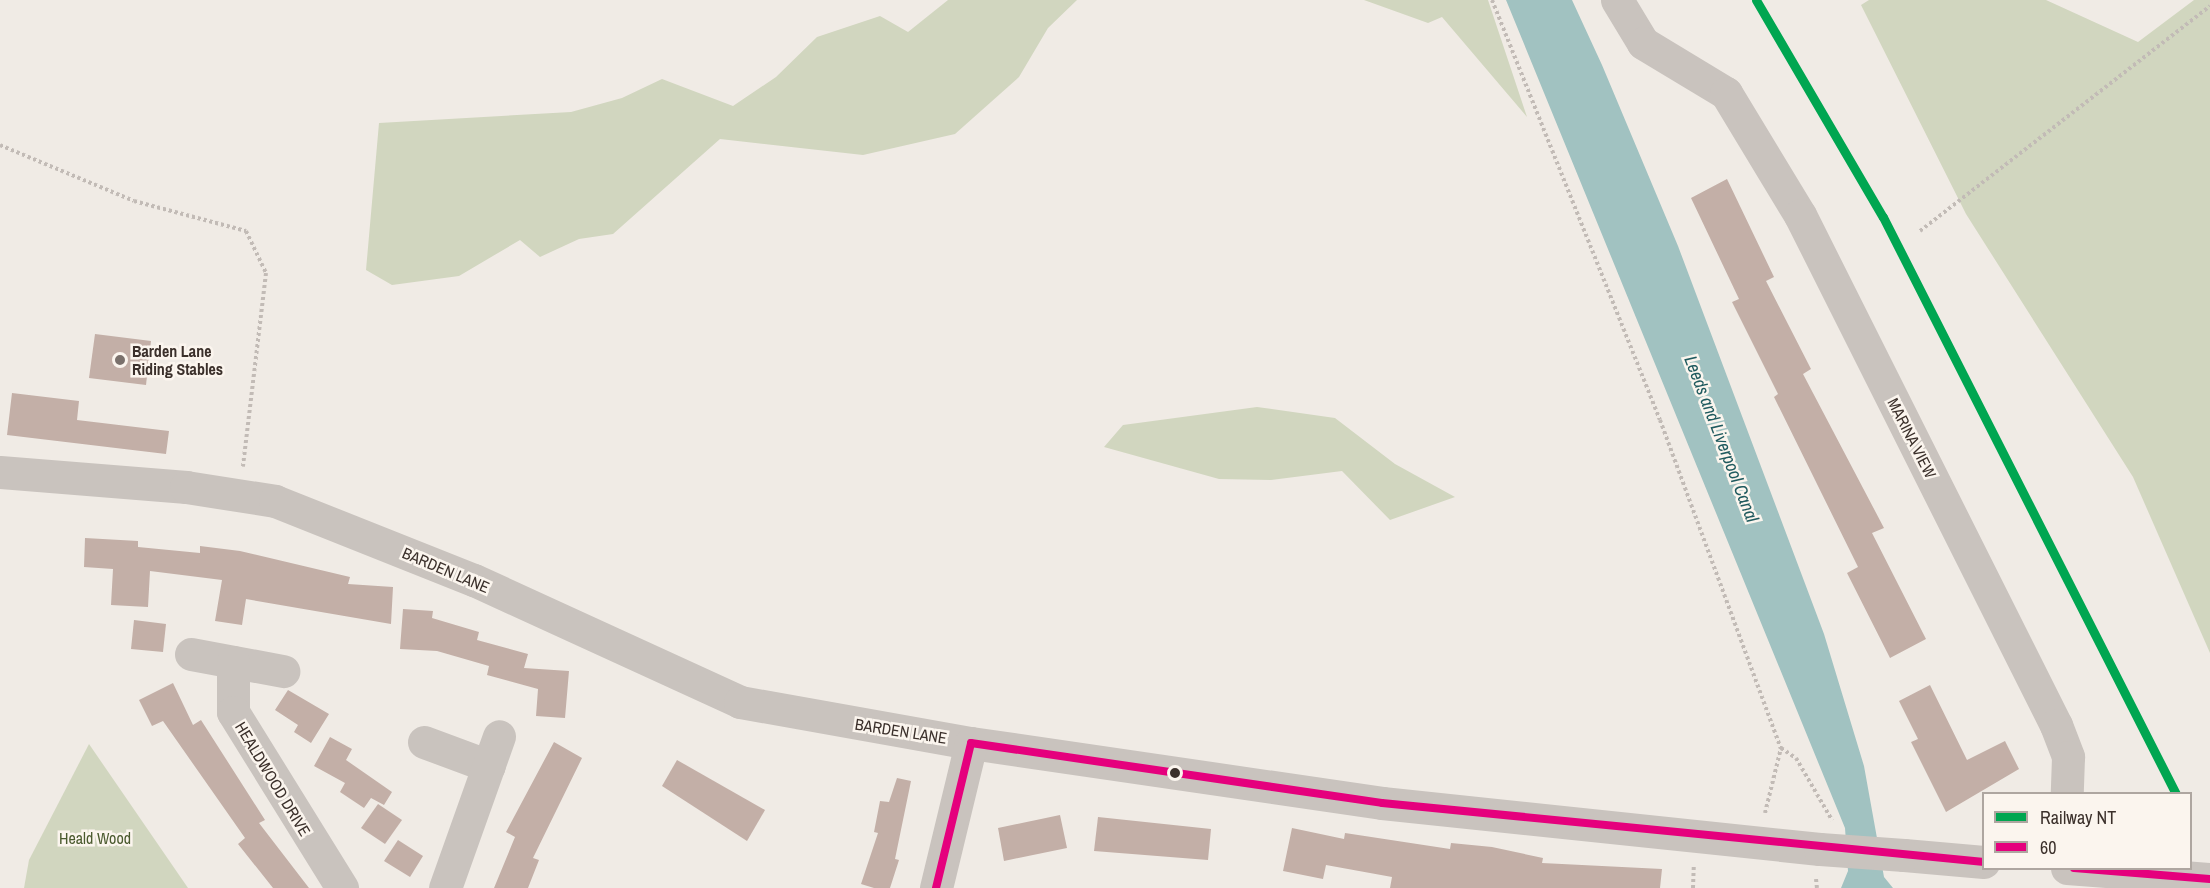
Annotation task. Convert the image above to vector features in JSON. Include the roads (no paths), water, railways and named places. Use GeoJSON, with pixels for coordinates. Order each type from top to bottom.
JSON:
{"type":"FeatureCollection","features":[{"type":"Feature","properties":{"kind":"street","name":"MARINA VIEW"},"geometry":{"type":"LineString","coordinates":[[1617,0],[1642,43],[1726,93],[1800,215],[2056,725],[2068,757],[2067,792]]}},
{"type":"Feature","properties":{"kind":"street","name":"BARDEN LANE"},"geometry":{"type":"LineString","coordinates":[[0,472],[238,495],[275,501],[474,580],[740,702],[971,743],[1382,803],[1824,852],[1904,855],[1982,862]]}},
{"type":"Feature","properties":{"kind":"street"},"geometry":{"type":"LineString","coordinates":[[191,654],[283,671]]}},
{"type":"Feature","properties":{"kind":"street","name":"HEALDWOOD DRIVE"},"geometry":{"type":"LineString","coordinates":[[233,662],[232,712],[342,888]]}},
{"type":"Feature","properties":{"kind":"street"},"geometry":{"type":"LineString","coordinates":[[424,742],[494,751],[445,888]]}},
{"type":"Feature","properties":{"kind":"street"},"geometry":{"type":"LineString","coordinates":[[936,888],[971,743]]}},
{"type":"Feature","properties":{"kind":"street"},"geometry":{"type":"LineString","coordinates":[[2071,888],[2073,870]]}},
{"type":"Feature","properties":{"kind":"street"},"geometry":{"type":"LineString","coordinates":[[2087,870],[2210,879]]}},
{"type":"Feature","properties":{"kind":"water","name":"Leeds and Liverpool Canal"},"geometry":{"type":"Polygon","coordinates":[[[1506,0],[1572,0],[1602,65],[1678,246],[1824,634],[1864,766],[1884,877],[1893,888],[1841,888],[1848,871],[1845,828],[1506,0]]]}},
{"type":"Feature","properties":{"kind":"rail line","name":"NT"},"geometry":{"type":"LineString","coordinates":[[1756,0],[1883,217],[2175,792]]}},
{"type":"Feature","properties":{"kind":"place","name":"Barden Lane Riding Stables"},"geometry":{"type":"Point","coordinates":[120,360]}},
{"type":"Feature","properties":{"kind":"park label","name":"Heald Wood"},"geometry":{"type":"Point","coordinates":[95,838]}}]}
